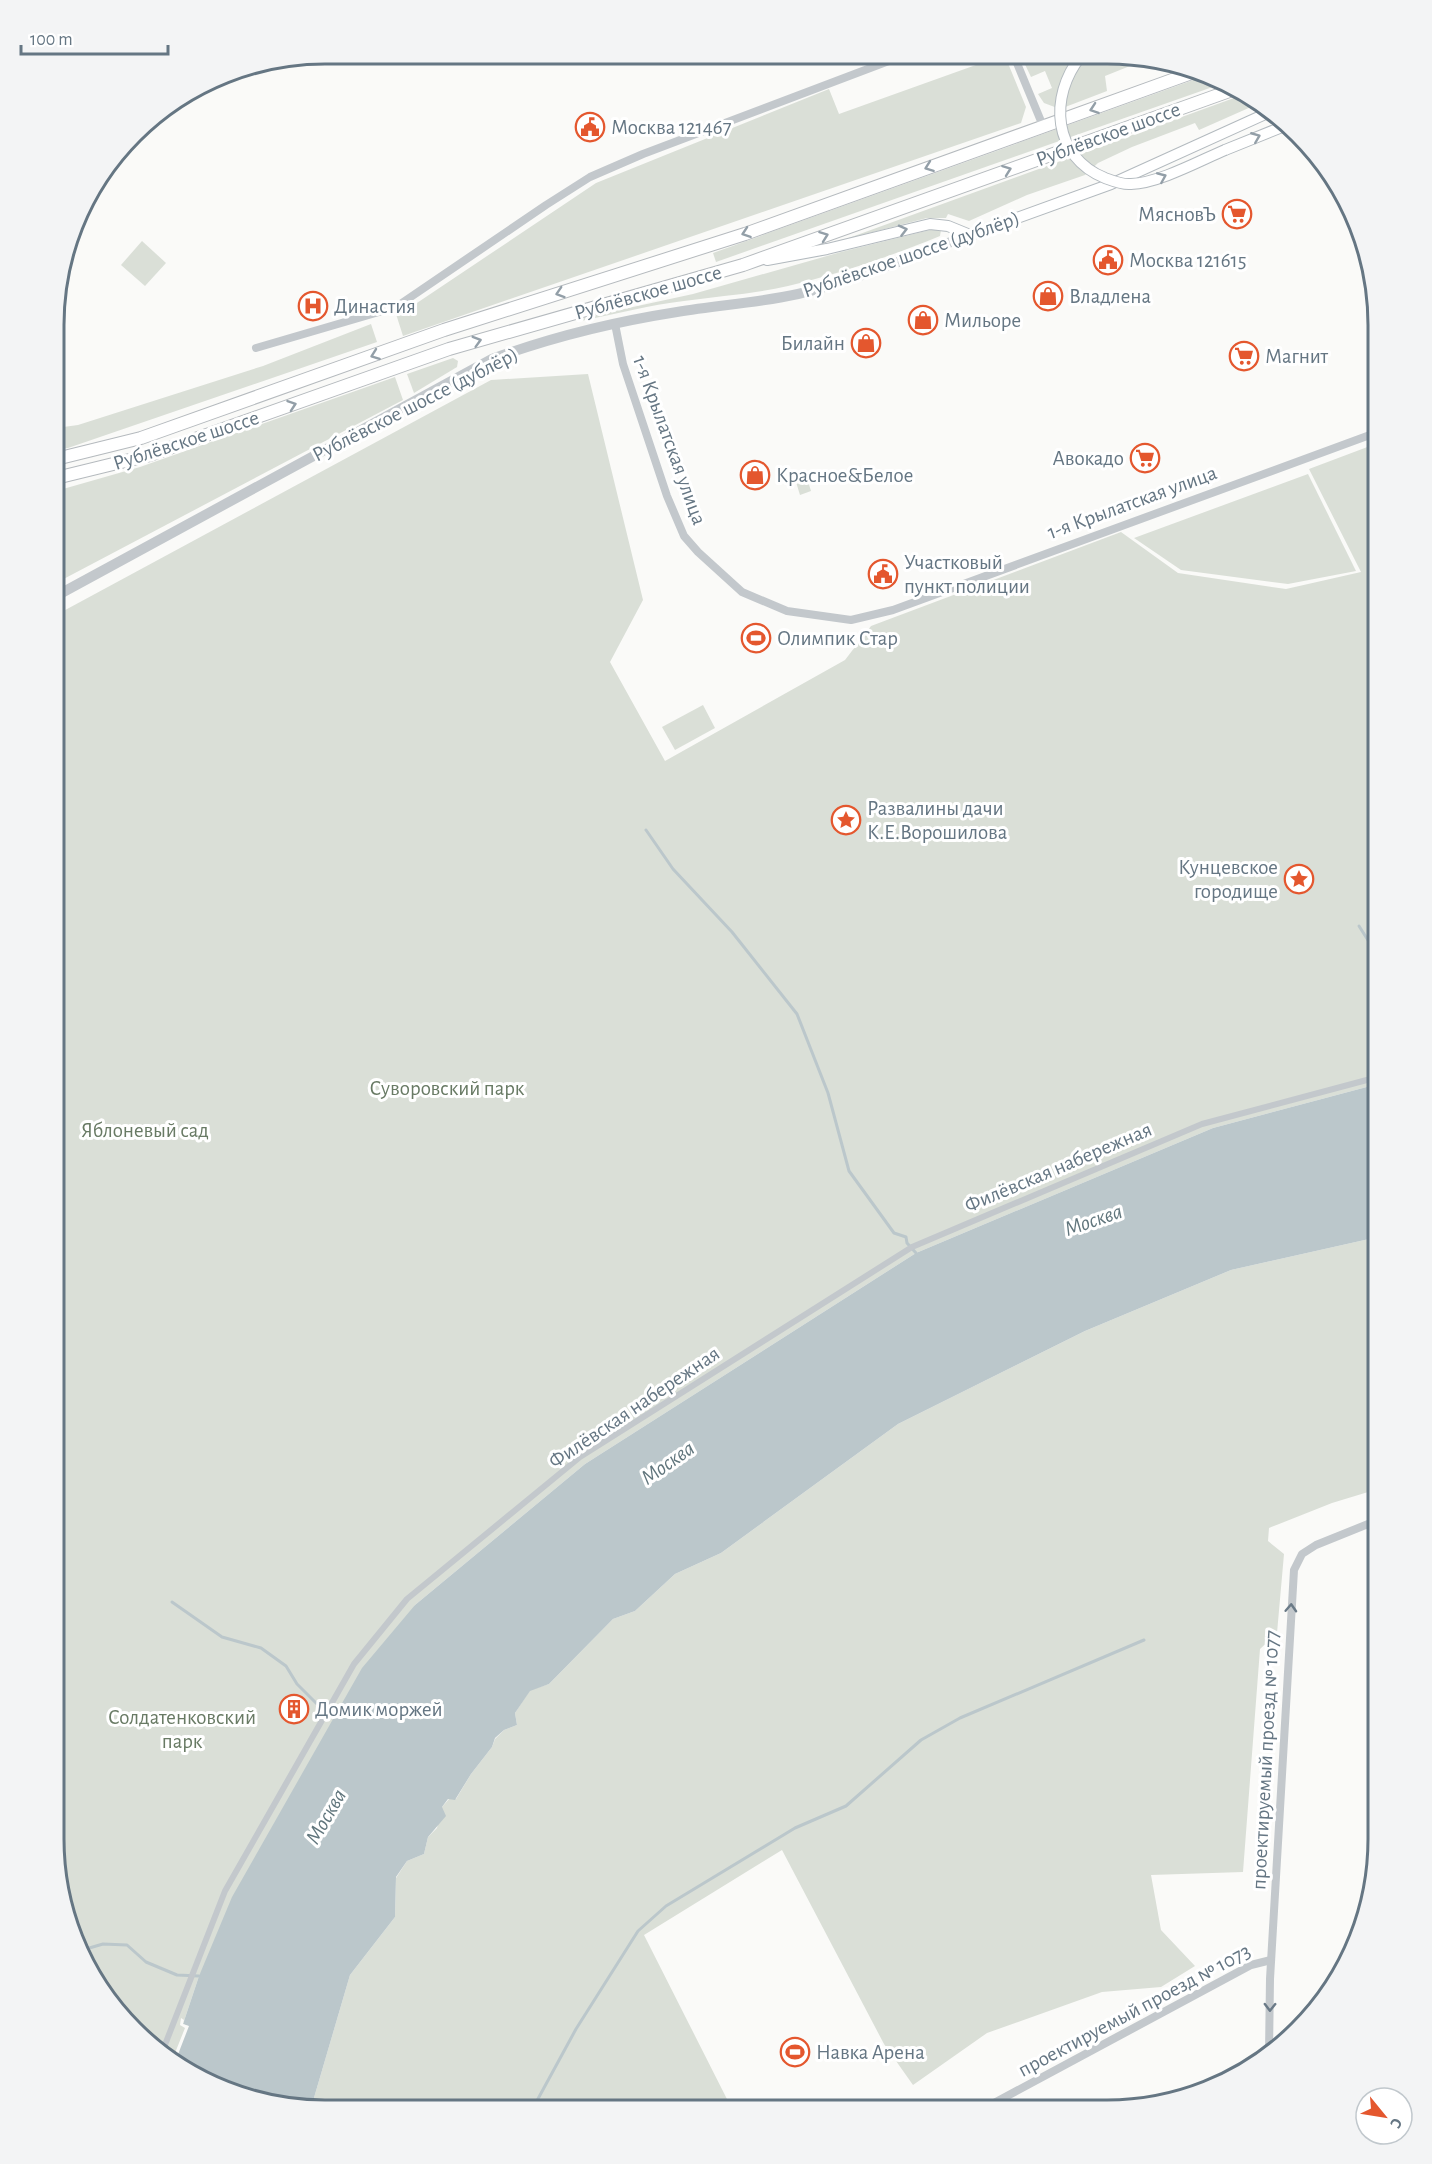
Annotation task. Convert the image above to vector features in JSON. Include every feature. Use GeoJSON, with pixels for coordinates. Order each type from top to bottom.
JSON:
{"type":"FeatureCollection","features":[{"type":"Feature","properties":{"kind":"main road"},"geometry":{"type":"LineString","coordinates":[[1074,64],[1062,88],[1061,125],[1069,147],[1078,162],[1093,172],[1114,181],[1131,184],[1152,181],[1278,129]]}},
{"type":"Feature","properties":{"kind":"main road","name":"Рублёвское шоссе"},"geometry":{"type":"LineString","coordinates":[[64,457],[141,438],[444,330],[746,234],[1184,76]]}},
{"type":"Feature","properties":{"kind":"main road","name":"Рублёвское шоссе"},"geometry":{"type":"LineString","coordinates":[[64,476],[150,455],[448,350],[743,265],[1225,93]]}},
{"type":"Feature","properties":{"kind":"main road","name":"Рублёвское шоссе (дублёр)"},"geometry":{"type":"LineString","coordinates":[[970,235],[1111,184],[1262,115]]}},
{"type":"Feature","properties":{"kind":"main road"},"geometry":{"type":"LineString","coordinates":[[743,265],[827,249],[930,224],[948,226],[970,235]]}},
{"type":"Feature","properties":{"kind":"street"},"geometry":{"type":"LineString","coordinates":[[256,348],[396,307],[590,177],[873,64]]}},
{"type":"Feature","properties":{"kind":"street"},"geometry":{"type":"LineString","coordinates":[[1017,64],[1043,126]]}},
{"type":"Feature","properties":{"kind":"street","name":"Рублёвское шоссе (дублёр)"},"geometry":{"type":"LineString","coordinates":[[64,593],[492,359],[546,340],[615,324],[819,289],[970,235]]}},
{"type":"Feature","properties":{"kind":"street","name":"1-я Крылатская улица"},"geometry":{"type":"LineString","coordinates":[[615,324],[623,364],[667,496],[684,536],[742,592],[787,611],[819,616],[850,620],[893,610],[1368,436]]}},
{"type":"Feature","properties":{"kind":"street","name":"Филёвская набережная"},"geometry":{"type":"LineString","coordinates":[[165,2045],[225,1891],[354,1664],[407,1599],[580,1457],[912,1247],[1202,1124],[1368,1080]]}},
{"type":"Feature","properties":{"kind":"street","name":"проектируемый проезд № 1077"},"geometry":{"type":"LineString","coordinates":[[1269,2043],[1271,1960],[1294,1570],[1302,1554],[1368,1523]]}},
{"type":"Feature","properties":{"kind":"street","name":"проектируемый проезд № 1073"},"geometry":{"type":"LineString","coordinates":[[1000,2100],[1251,1965],[1271,1960]]}},
{"type":"Feature","properties":{"kind":"green space"},"geometry":{"type":"Polygon","coordinates":[[[979,64],[1008,64],[1026,107],[1021,123],[403,336],[396,314],[405,311],[596,183],[829,89],[839,114],[979,64]]]}},
{"type":"Feature","properties":{"kind":"green space"},"geometry":{"type":"Polygon","coordinates":[[[1025,64],[1130,66],[1105,76],[1107,91],[1060,109],[1044,103],[1038,94],[1052,88],[1045,71],[1031,77],[1025,64]]]}},
{"type":"Feature","properties":{"kind":"green space"},"geometry":{"type":"Polygon","coordinates":[[[1195,79],[1213,87],[716,262],[713,253],[1195,79]]]}},
{"type":"Feature","properties":{"kind":"green space"},"geometry":{"type":"Polygon","coordinates":[[[1235,98],[1251,107],[1199,130],[1195,123],[1132,147],[1098,163],[1085,175],[1027,195],[969,221],[948,214],[946,218],[927,218],[846,239],[1235,98]]]}},
{"type":"Feature","properties":{"kind":"green space"},"geometry":{"type":"Polygon","coordinates":[[[934,229],[941,230],[940,236],[903,251],[788,286],[658,305],[581,321],[582,318],[693,294],[841,252],[934,229]]]}},
{"type":"Feature","properties":{"kind":"green space"},"geometry":{"type":"Polygon","coordinates":[[[142,241],[166,263],[145,286],[121,265],[142,241]]]}},
{"type":"Feature","properties":{"kind":"green space"},"geometry":{"type":"Polygon","coordinates":[[[371,324],[377,342],[64,449],[64,427],[78,425],[263,366],[371,324]]]}},
{"type":"Feature","properties":{"kind":"green space"},"geometry":{"type":"Polygon","coordinates":[[[453,358],[458,361],[457,367],[414,393],[407,374],[453,358]]]}},
{"type":"Feature","properties":{"kind":"green space","name":"Суворовский парк"},"geometry":{"type":"Polygon","coordinates":[[[588,374],[643,600],[610,662],[665,761],[845,660],[871,626],[1121,532],[1178,573],[1286,589],[1361,572],[1309,469],[1368,447],[1368,1087],[1213,1128],[916,1253],[585,1464],[415,1605],[199,1976],[183,2024],[189,2026],[178,2055],[153,2035],[129,2011],[99,1969],[78,1923],[65,1856],[64,611],[491,380],[588,374]]]}},
{"type":"Feature","properties":{"kind":"green space"},"geometry":{"type":"Polygon","coordinates":[[[395,377],[403,400],[64,579],[64,489],[140,467],[395,377]]]}},
{"type":"Feature","properties":{"kind":"green space"},"geometry":{"type":"Polygon","coordinates":[[[1308,474],[1356,571],[1288,584],[1181,570],[1134,538],[1308,474]]]}},
{"type":"Feature","properties":{"kind":"green space"},"geometry":{"type":"Polygon","coordinates":[[[807,478],[811,491],[800,495],[796,482],[807,478]]]}},
{"type":"Feature","properties":{"kind":"green space"},"geometry":{"type":"Polygon","coordinates":[[[703,705],[715,728],[675,750],[662,727],[703,705]]]}},
{"type":"Feature","properties":{"kind":"green space"},"geometry":{"type":"Polygon","coordinates":[[[1368,1239],[1368,1492],[1332,1503],[1269,1528],[1268,1541],[1284,1554],[1277,1633],[1260,1649],[1243,1872],[1151,1875],[1161,1930],[1195,1966],[1161,1987],[1102,1992],[987,2033],[913,2085],[884,2044],[782,1850],[644,1935],[727,2100],[314,2099],[350,1975],[395,1917],[396,1878],[407,1861],[424,1854],[428,1837],[437,1828],[442,1807],[449,1799],[456,1799],[471,1774],[492,1747],[495,1739],[504,1730],[517,1725],[515,1713],[530,1690],[549,1684],[613,1619],[635,1611],[675,1574],[721,1553],[898,1424],[1085,1331],[1231,1270],[1368,1239]]]}},
{"type":"Feature","properties":{"kind":"water","name":"Москва"},"geometry":{"type":"Polygon","coordinates":[[[1368,1087],[1368,1239],[1231,1270],[1085,1331],[898,1424],[721,1553],[675,1574],[635,1611],[613,1619],[549,1684],[530,1691],[515,1713],[517,1725],[504,1730],[495,1738],[492,1747],[455,1800],[448,1799],[442,1807],[446,1816],[428,1837],[424,1854],[407,1861],[396,1877],[395,1917],[350,1975],[314,2099],[274,2094],[241,2086],[210,2073],[177,2054],[188,2026],[183,2024],[199,1976],[232,1897],[362,1668],[415,1605],[585,1464],[916,1253],[1213,1128],[1368,1087]]]}},
{"type":"Feature","properties":{"kind":"pier"},"geometry":{"type":"Polygon","coordinates":[[[181,2018],[184,2020],[183,2024],[189,2026],[178,2055],[175,2053],[185,2028],[180,2025],[181,2018]]]}},
{"type":"Feature","properties":{"kind":"waterway"},"geometry":{"type":"LineString","coordinates":[[646,830],[673,869],[732,932],[797,1014],[828,1093],[849,1171],[894,1233],[906,1237],[907,1243],[916,1253]]}},
{"type":"Feature","properties":{"kind":"waterway"},"geometry":{"type":"LineString","coordinates":[[1359,926],[1368,940]]}},
{"type":"Feature","properties":{"kind":"waterway"},"geometry":{"type":"LineString","coordinates":[[172,1602],[222,1637],[261,1648],[286,1666],[297,1684],[318,1705],[336,1714]]}},
{"type":"Feature","properties":{"kind":"waterway"},"geometry":{"type":"LineString","coordinates":[[537,2100],[576,2029],[638,1931],[666,1906],[795,1828],[846,1806],[921,1740],[960,1718],[1144,1640]]}},
{"type":"Feature","properties":{"kind":"waterway"},"geometry":{"type":"LineString","coordinates":[[88,1948],[103,1944],[127,1945],[146,1962],[177,1975],[199,1976]]}},
{"type":"Feature","properties":{"kind":"place","name":"Москва 121467"},"geometry":{"type":"Point","coordinates":[590,127]}},
{"type":"Feature","properties":{"kind":"place","name":"МясновЪ"},"geometry":{"type":"Point","coordinates":[1237,214]}},
{"type":"Feature","properties":{"kind":"place","name":"Москва 121615"},"geometry":{"type":"Point","coordinates":[1108,260]}},
{"type":"Feature","properties":{"kind":"place","name":"Владлена"},"geometry":{"type":"Point","coordinates":[1048,296]}},
{"type":"Feature","properties":{"kind":"place","name":"Династия"},"geometry":{"type":"Point","coordinates":[313,306]}},
{"type":"Feature","properties":{"kind":"place","name":"Мильоре"},"geometry":{"type":"Point","coordinates":[923,320]}},
{"type":"Feature","properties":{"kind":"place","name":"Билайн"},"geometry":{"type":"Point","coordinates":[866,343]}},
{"type":"Feature","properties":{"kind":"place","name":"Магнит"},"geometry":{"type":"Point","coordinates":[1244,356]}},
{"type":"Feature","properties":{"kind":"place","name":"Авокадо"},"geometry":{"type":"Point","coordinates":[1145,458]}},
{"type":"Feature","properties":{"kind":"place","name":"Красное&Белое"},"geometry":{"type":"Point","coordinates":[755,475]}},
{"type":"Feature","properties":{"kind":"place","name":"Участковый пункт полиции"},"geometry":{"type":"Point","coordinates":[883,574]}},
{"type":"Feature","properties":{"kind":"place","name":"Олимпик Стар"},"geometry":{"type":"Point","coordinates":[756,638]}},
{"type":"Feature","properties":{"kind":"place","name":"Развалины дачи К.Е.Ворошилова"},"geometry":{"type":"Point","coordinates":[846,820]}},
{"type":"Feature","properties":{"kind":"place","name":"Кунцевское городище"},"geometry":{"type":"Point","coordinates":[1299,879]}},
{"type":"Feature","properties":{"kind":"place","name":"Домик моржей"},"geometry":{"type":"Point","coordinates":[294,1709]}},
{"type":"Feature","properties":{"kind":"place","name":"Навка Арена"},"geometry":{"type":"Point","coordinates":[795,2052]}},
{"type":"Feature","properties":{"kind":"park label","name":"Яблоневый сад"},"geometry":{"type":"Point","coordinates":[145,1130]}},
{"type":"Feature","properties":{"kind":"park label","name":"Солдатенковский парк"},"geometry":{"type":"Point","coordinates":[182,1729]}}]}
